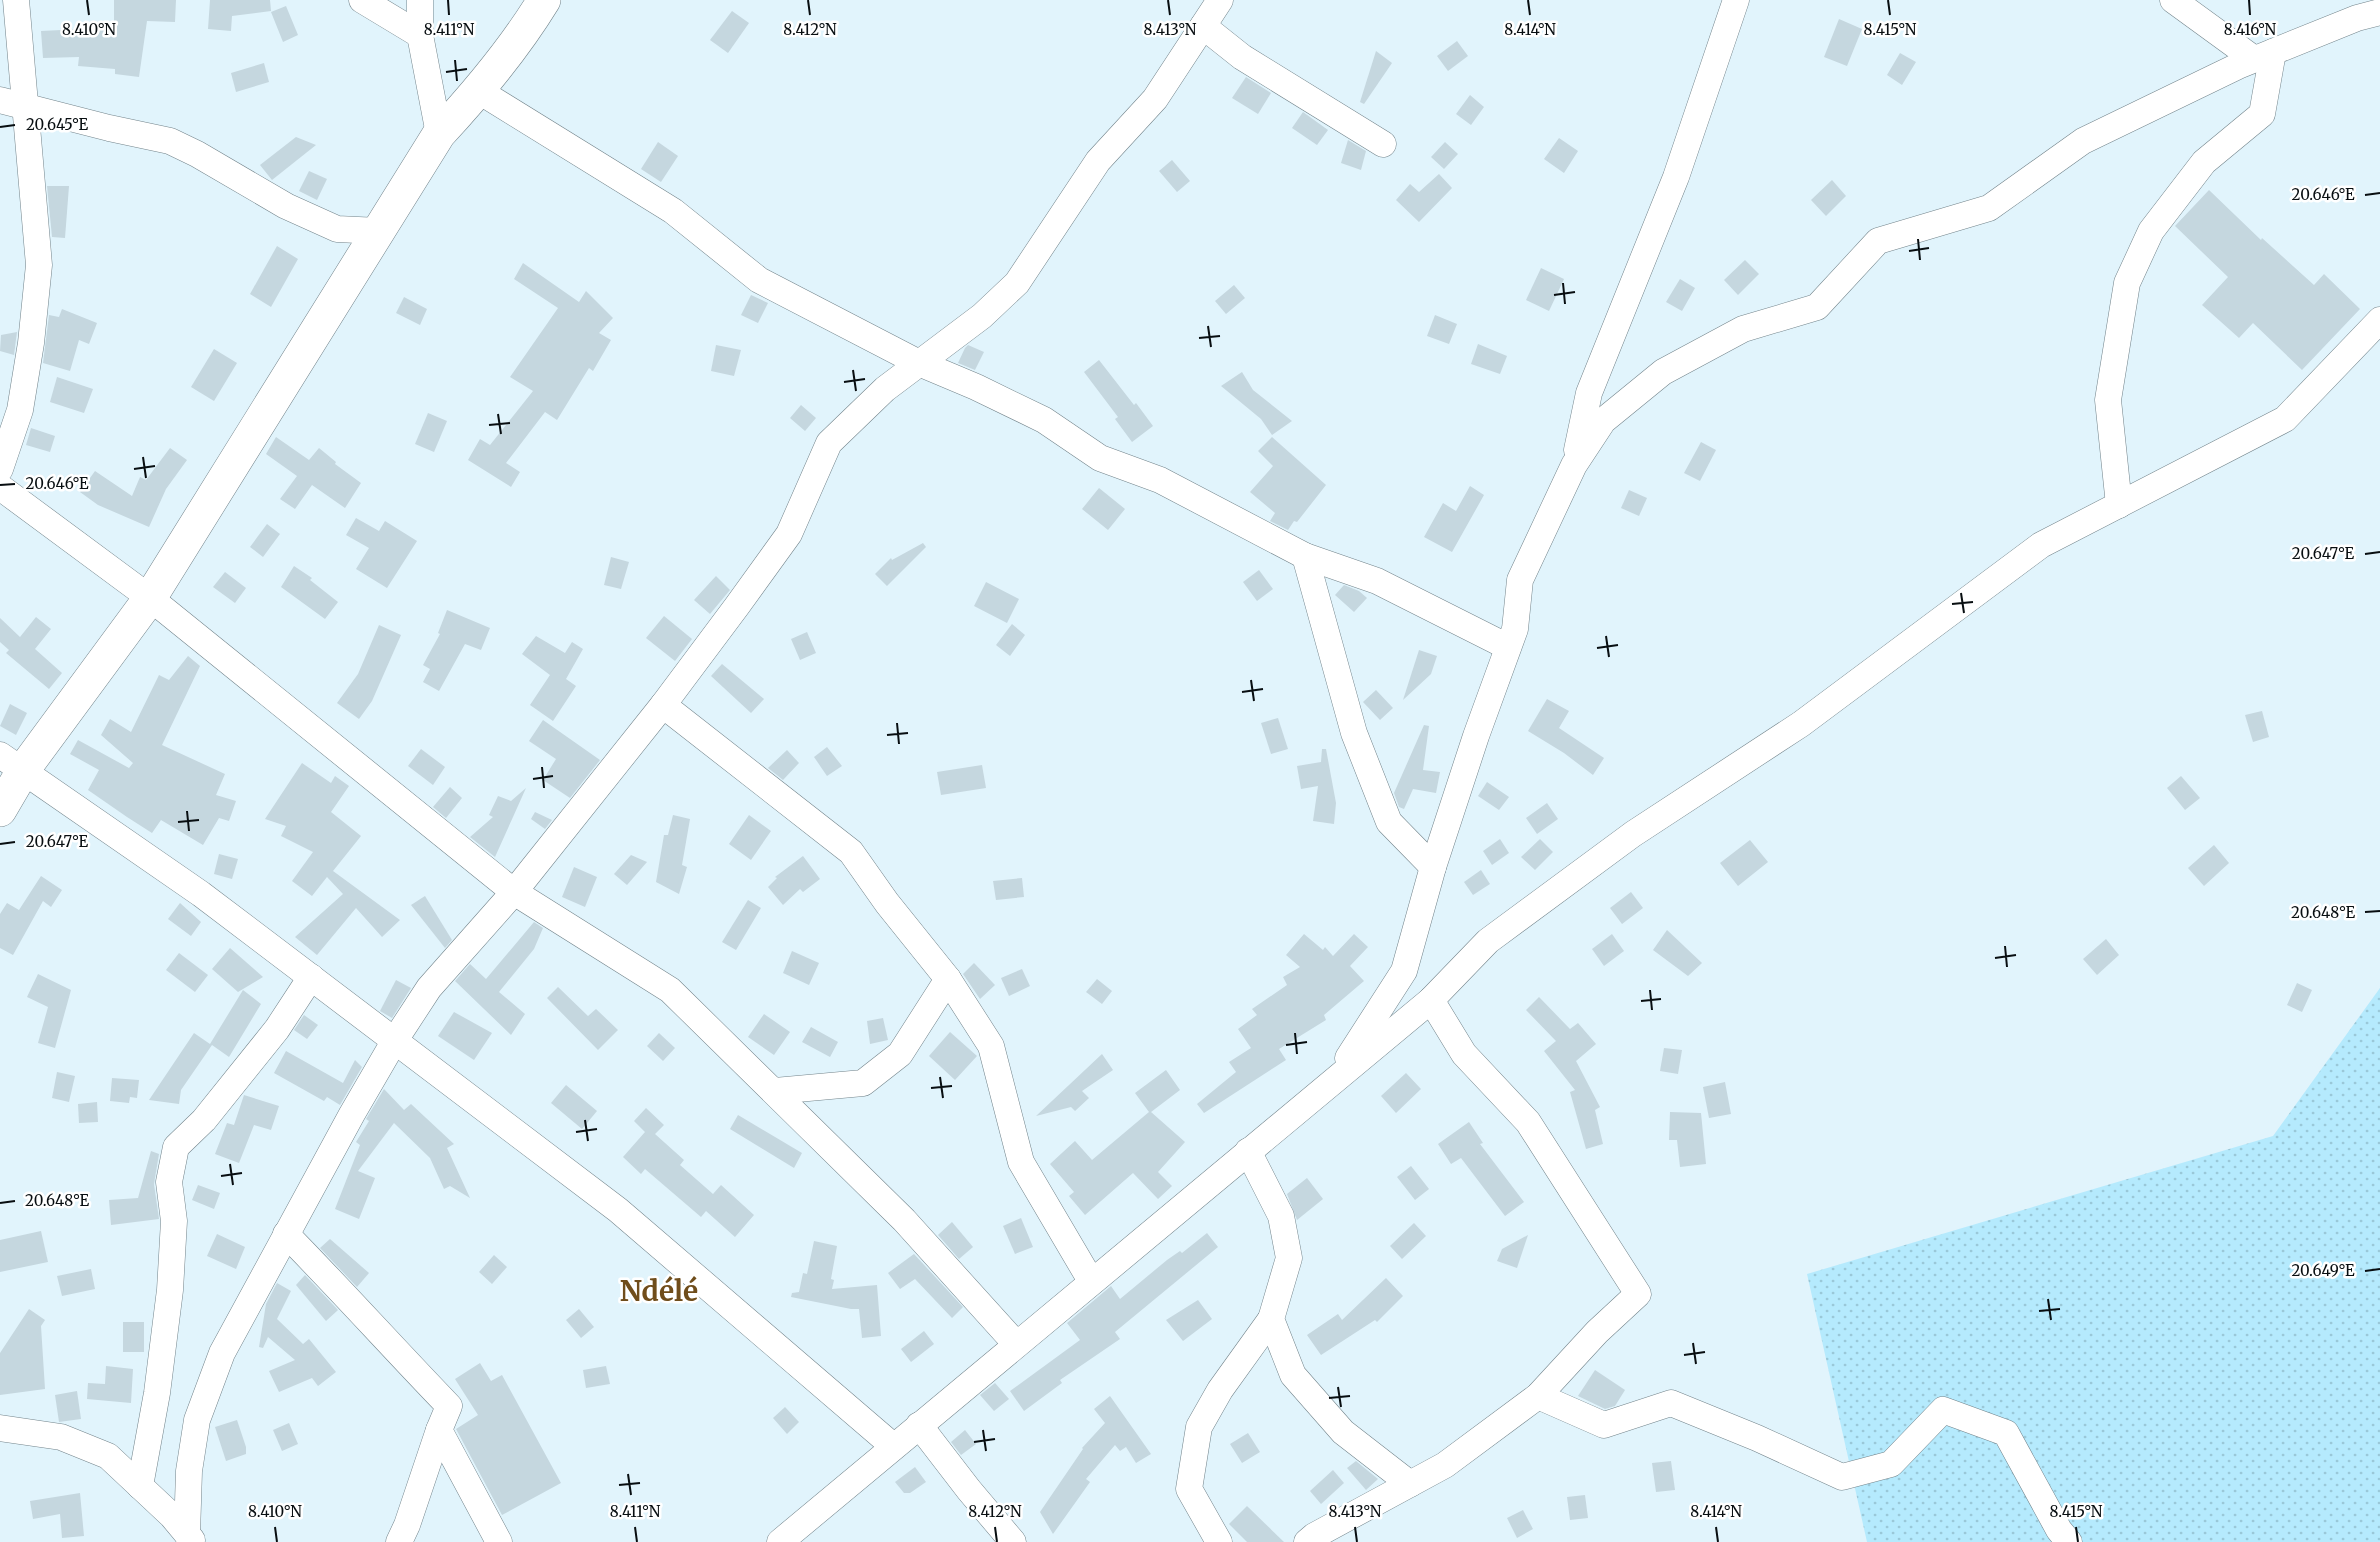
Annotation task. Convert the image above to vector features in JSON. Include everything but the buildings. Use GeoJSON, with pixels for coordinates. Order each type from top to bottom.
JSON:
{"type":"FeatureCollection","features":[{"type":"Feature","properties":{"kind":"main road"},"geometry":{"type":"LineString","coordinates":[[0,810],[12,762],[150,598],[439,134],[479,91],[524,33],[544,0]]}},
{"type":"Feature","properties":{"kind":"street"},"geometry":{"type":"LineString","coordinates":[[0,469],[20,410],[32,343],[39,265],[12,103],[16,0]]}},
{"type":"Feature","properties":{"kind":"street"},"geometry":{"type":"LineString","coordinates":[[363,0],[420,35]]}},
{"type":"Feature","properties":{"kind":"street"},"geometry":{"type":"LineString","coordinates":[[420,0],[420,35],[439,134]]}},
{"type":"Feature","properties":{"kind":"street"},"geometry":{"type":"LineString","coordinates":[[191,1538],[189,1471],[197,1420],[222,1353],[395,1040],[429,988],[514,892],[663,705],[789,534],[829,443],[885,389],[982,316],[1017,283],[1098,161],[1155,99],[1220,0]]}},
{"type":"Feature","properties":{"kind":"street"},"geometry":{"type":"LineString","coordinates":[[1574,465],[1589,393],[1676,177],[1736,0]]}},
{"type":"Feature","properties":{"kind":"street"},"geometry":{"type":"LineString","coordinates":[[2173,0],[2264,56]]}},
{"type":"Feature","properties":{"kind":"street"},"geometry":{"type":"LineString","coordinates":[[1334,1079],[1404,971],[1433,867],[1515,629],[1520,580],[1574,465],[1603,421],[1663,372],[1743,329],[1817,308],[1878,241],[1989,208],[2083,141],[2264,56],[2357,18],[2380,12]]}},
{"type":"Feature","properties":{"kind":"street"},"geometry":{"type":"LineString","coordinates":[[1203,26],[1242,57],[1383,144]]}},
{"type":"Feature","properties":{"kind":"street"},"geometry":{"type":"LineString","coordinates":[[2119,505],[2108,400],[2127,283],[2151,231],[2204,162],[2262,114],[2264,56]]}},
{"type":"Feature","properties":{"kind":"street"},"geometry":{"type":"LineString","coordinates":[[479,91],[673,210],[759,280],[919,363],[976,387],[1044,420],[1100,458],[1160,480],[1305,556],[1377,581],[1508,647]]}},
{"type":"Feature","properties":{"kind":"street"},"geometry":{"type":"LineString","coordinates":[[12,103],[170,141],[197,154],[286,206],[337,230],[379,231]]}},
{"type":"Feature","properties":{"kind":"street"},"geometry":{"type":"LineString","coordinates":[[780,1542],[1431,1000],[1488,941],[1633,834],[1801,724],[2041,545],[2285,419],[2380,320]]}},
{"type":"Feature","properties":{"kind":"street"},"geometry":{"type":"LineString","coordinates":[[0,487],[150,598],[514,892],[670,990],[904,1220],[1016,1344]]}},
{"type":"Feature","properties":{"kind":"street"},"geometry":{"type":"LineString","coordinates":[[1305,556],[1354,733],[1389,822],[1433,867]]}},
{"type":"Feature","properties":{"kind":"street"},"geometry":{"type":"LineString","coordinates":[[663,705],[851,852],[887,903],[948,979],[991,1046],[1021,1162],[1091,1281]]}},
{"type":"Feature","properties":{"kind":"street"},"geometry":{"type":"LineString","coordinates":[[12,762],[201,894],[618,1210],[893,1446]]}},
{"type":"Feature","properties":{"kind":"street"},"geometry":{"type":"LineString","coordinates":[[140,1486],[157,1393],[170,1290],[174,1221],[169,1182],[176,1147],[204,1120],[278,1029],[311,977]]}},
{"type":"Feature","properties":{"kind":"street"},"geometry":{"type":"LineString","coordinates":[[775,1091],[863,1083],[900,1054],[948,979]]}},
{"type":"Feature","properties":{"kind":"street"},"geometry":{"type":"LineString","coordinates":[[1307,1542],[1314,1536],[1445,1465],[1538,1396],[1597,1332],[1638,1294],[1528,1122],[1464,1054],[1431,1000]]}},
{"type":"Feature","properties":{"kind":"street"},"geometry":{"type":"LineString","coordinates":[[1219,1542],[1189,1489],[1199,1427],[1220,1390],[1271,1319],[1289,1258],[1281,1216],[1248,1151]]}},
{"type":"Feature","properties":{"kind":"street"},"geometry":{"type":"LineString","coordinates":[[286,1234],[339,1288],[365,1320],[449,1406],[399,1542]]}},
{"type":"Feature","properties":{"kind":"street"},"geometry":{"type":"LineString","coordinates":[[1271,1319],[1293,1375],[1343,1432],[1410,1484]]}},
{"type":"Feature","properties":{"kind":"street"},"geometry":{"type":"LineString","coordinates":[[1538,1396],[1604,1425],[1671,1403],[1757,1438],[1842,1477],[1891,1464],[1943,1410],[2006,1433],[2059,1530],[2069,1542]]}},
{"type":"Feature","properties":{"kind":"street"},"geometry":{"type":"LineString","coordinates":[[919,1425],[1013,1542]]}},
{"type":"Feature","properties":{"kind":"street"},"geometry":{"type":"LineString","coordinates":[[0,1428],[61,1437],[108,1456],[172,1516],[191,1538]]}},
{"type":"Feature","properties":{"kind":"street"},"geometry":{"type":"LineString","coordinates":[[439,1430],[499,1542]]}},
{"type":"Feature","properties":{"kind":"shaded area"},"geometry":{"type":"Polygon","coordinates":[[[2380,988],[2380,1542],[1867,1542],[1807,1274],[2273,1136],[2380,988]]]}},
{"type":"Feature","properties":{"kind":"district","name":"Ndélé"},"geometry":{"type":"Point","coordinates":[659,1291]}}]}
